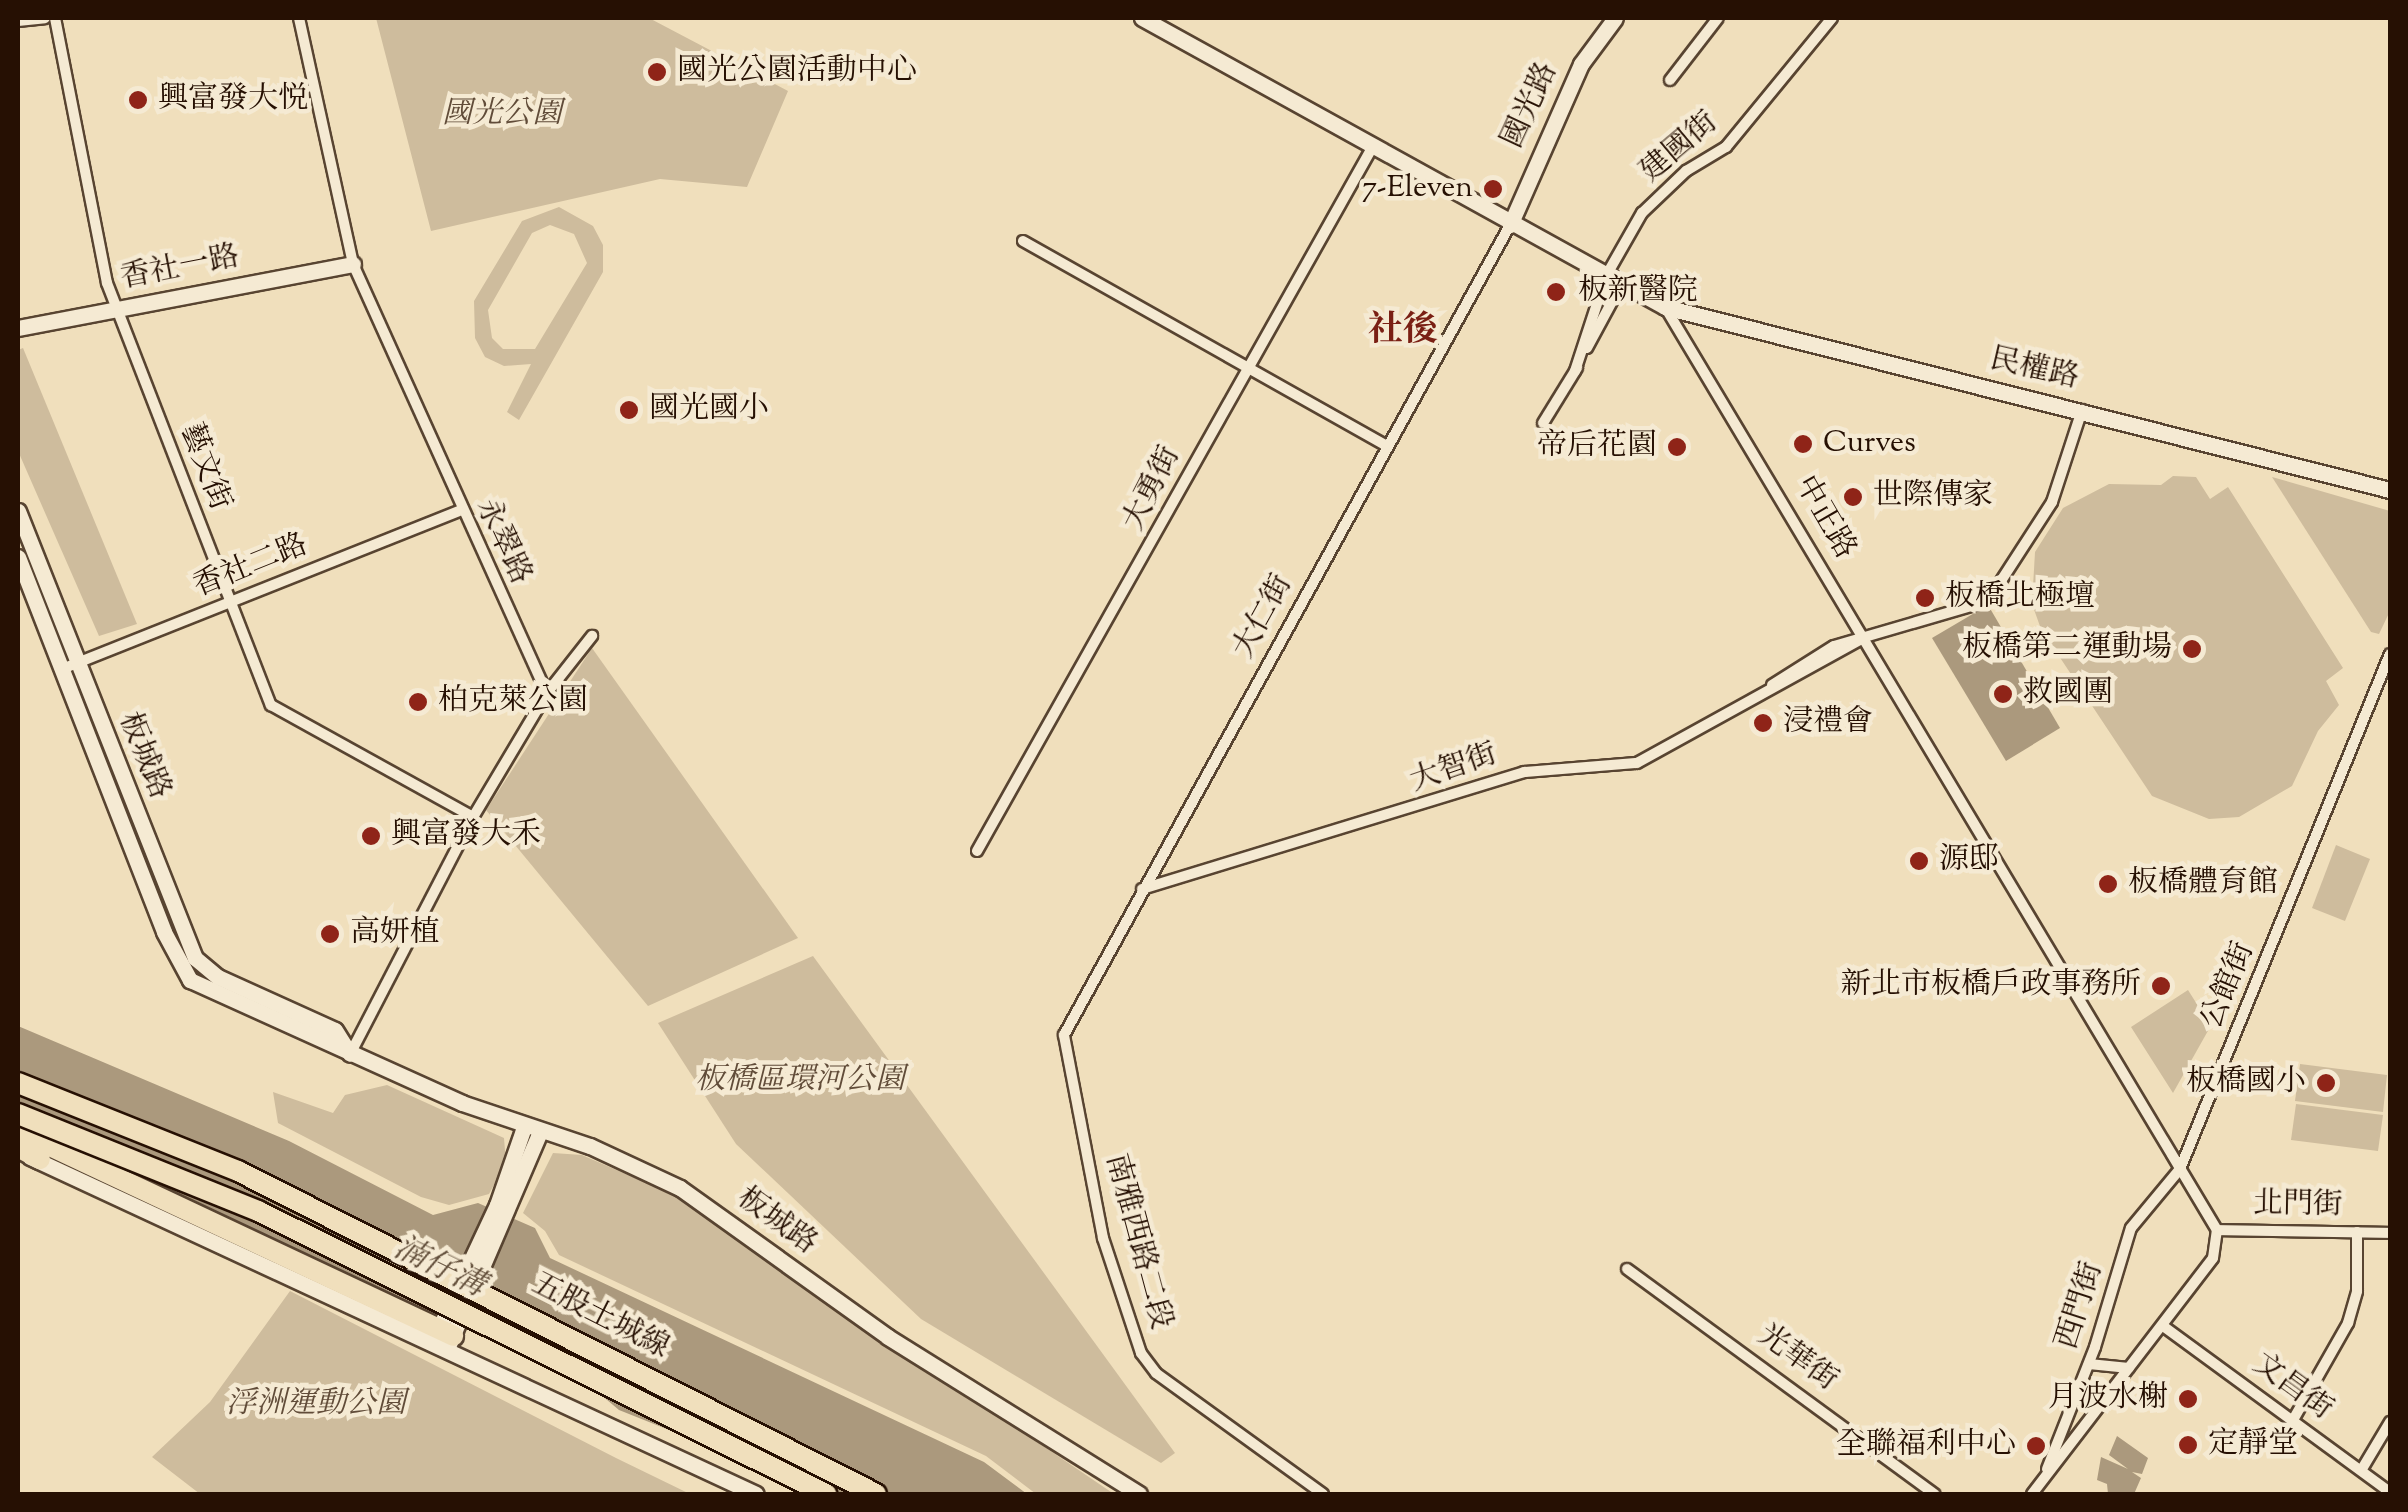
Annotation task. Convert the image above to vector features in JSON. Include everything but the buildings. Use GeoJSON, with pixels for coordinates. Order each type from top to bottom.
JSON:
{"type":"FeatureCollection","features":[{"type":"Feature","properties":{"kind":"highway","name":"五股土城線"},"geometry":{"type":"LineString","coordinates":[[18,1082],[238,1172],[876,1494]]}},
{"type":"Feature","properties":{"kind":"highway","name":"五股土城線"},"geometry":{"type":"LineString","coordinates":[[18,1114],[258,1211],[826,1494]]}},
{"type":"Feature","properties":{"kind":"highway"},"geometry":{"type":"LineString","coordinates":[[18,1131],[444,1336]]}},
{"type":"Feature","properties":{"kind":"highway"},"geometry":{"type":"LineString","coordinates":[[18,1150],[40,1160]]}},
{"type":"Feature","properties":{"kind":"street"},"geometry":{"type":"LineString","coordinates":[[18,21],[46,18]]}},
{"type":"Feature","properties":{"kind":"street","name":"藝文街"},"geometry":{"type":"LineString","coordinates":[[55,18],[115,309],[270,705],[474,817]]}},
{"type":"Feature","properties":{"kind":"street","name":"永翠路"},"geometry":{"type":"LineString","coordinates":[[298,18],[353,264],[459,511],[547,693]]}},
{"type":"Feature","properties":{"kind":"street","name":"中正路"},"geometry":{"type":"LineString","coordinates":[[1142,18],[1510,225],[1665,307],[2180,1169]]}},
{"type":"Feature","properties":{"kind":"street","name":"國光路"},"geometry":{"type":"LineString","coordinates":[[1510,225],[1582,64],[1616,18]]}},
{"type":"Feature","properties":{"kind":"street"},"geometry":{"type":"LineString","coordinates":[[1670,80],[1718,18]]}},
{"type":"Feature","properties":{"kind":"street","name":"建國街"},"geometry":{"type":"LineString","coordinates":[[1576,371],[1606,276],[1642,214],[1686,172],[1726,147],[1832,18]]}},
{"type":"Feature","properties":{"kind":"street","name":"大勇街"},"geometry":{"type":"LineString","coordinates":[[977,852],[1372,148]]}},
{"type":"Feature","properties":{"kind":"street","name":"大仁街"},"geometry":{"type":"LineString","coordinates":[[1064,1035],[1510,225]]}},
{"type":"Feature","properties":{"kind":"street"},"geometry":{"type":"LineString","coordinates":[[1023,241],[1388,446]]}},
{"type":"Feature","properties":{"kind":"street","name":"香社一路"},"geometry":{"type":"LineString","coordinates":[[18,328],[353,264]]}},
{"type":"Feature","properties":{"kind":"street"},"geometry":{"type":"LineString","coordinates":[[1543,423],[1576,371],[1622,283]]}},
{"type":"Feature","properties":{"kind":"street","name":"民權路"},"geometry":{"type":"LineString","coordinates":[[1665,307],[2390,490]]}},
{"type":"Feature","properties":{"kind":"street","name":"大智街"},"geometry":{"type":"LineString","coordinates":[[1142,889],[1524,772],[1638,763],[1863,638],[1988,601],[2052,502],[2082,410]]}},
{"type":"Feature","properties":{"kind":"street","name":"板城路"},"geometry":{"type":"LineString","coordinates":[[18,511],[164,932],[190,980],[350,1054],[532,1130],[590,1146],[680,1188],[888,1337],[1139,1494]]}},
{"type":"Feature","properties":{"kind":"street","name":"香社二路"},"geometry":{"type":"LineString","coordinates":[[69,666],[459,511]]}},
{"type":"Feature","properties":{"kind":"street","name":"板城路"},"geometry":{"type":"LineString","coordinates":[[18,556],[69,666]]}},
{"type":"Feature","properties":{"kind":"street"},"geometry":{"type":"LineString","coordinates":[[350,1054],[474,817],[547,693],[592,636]]}},
{"type":"Feature","properties":{"kind":"street","name":"公館街"},"geometry":{"type":"LineString","coordinates":[[2180,1169],[2390,654]]}},
{"type":"Feature","properties":{"kind":"street","name":"南雅西路二段"},"geometry":{"type":"LineString","coordinates":[[1064,1035],[1104,1238],[1142,1353],[1156,1373],[1322,1494]]}},
{"type":"Feature","properties":{"kind":"street"},"geometry":{"type":"LineString","coordinates":[[444,1336],[503,1208],[532,1130]]}},
{"type":"Feature","properties":{"kind":"street"},"geometry":{"type":"LineString","coordinates":[[40,1160],[444,1336],[756,1494]]}},
{"type":"Feature","properties":{"kind":"street","name":"北門街"},"geometry":{"type":"LineString","coordinates":[[2180,1169],[2217,1230],[2390,1234]]}},
{"type":"Feature","properties":{"kind":"street","name":"西門街"},"geometry":{"type":"LineString","coordinates":[[2048,1469],[2089,1364],[2131,1228],[2180,1169]]}},
{"type":"Feature","properties":{"kind":"street","name":"西門街"},"geometry":{"type":"LineString","coordinates":[[2032,1494],[2213,1258],[2217,1230]]}},
{"type":"Feature","properties":{"kind":"street"},"geometry":{"type":"LineString","coordinates":[[2293,1420],[2348,1323],[2357,1291],[2357,1232]]}},
{"type":"Feature","properties":{"kind":"street","name":"光華街"},"geometry":{"type":"LineString","coordinates":[[1626,1269],[1934,1494]]}},
{"type":"Feature","properties":{"kind":"street","name":"文昌街"},"geometry":{"type":"LineString","coordinates":[[2163,1326],[2390,1492]]}},
{"type":"Feature","properties":{"kind":"street"},"geometry":{"type":"LineString","coordinates":[[2089,1364],[2129,1368]]}},
{"type":"Feature","properties":{"kind":"street"},"geometry":{"type":"LineString","coordinates":[[2362,1469],[2390,1422]]}},
{"type":"Feature","properties":{"kind":"green space","name":"國光公園"},"geometry":{"type":"Polygon","coordinates":[[[376,18],[649,18],[788,91],[747,187],[660,179],[431,231],[376,18]]]}},
{"type":"Feature","properties":{"kind":"green space"},"geometry":{"type":"Polygon","coordinates":[[[559,207],[593,226],[603,245],[603,272],[519,420],[507,412],[531,364],[504,366],[485,357],[475,338],[474,301],[522,221],[559,207]],[[550,225],[532,233],[488,310],[492,338],[503,349],[535,349],[587,263],[574,234],[550,225]]]}},
{"type":"Feature","properties":{"kind":"green space"},"geometry":{"type":"Polygon","coordinates":[[[23,348],[137,624],[99,636],[18,451],[18,350],[23,348]]]}},
{"type":"Feature","properties":{"kind":"green space","name":"板橋第二運動場"},"geometry":{"type":"Polygon","coordinates":[[[2173,476],[2196,477],[2210,499],[2228,487],[2343,668],[2326,681],[2339,705],[2318,731],[2292,786],[2239,817],[2209,819],[2152,796],[2041,629],[2032,604],[2035,552],[2063,508],[2109,484],[2161,485],[2173,476]]]}},
{"type":"Feature","properties":{"kind":"green space"},"geometry":{"type":"Polygon","coordinates":[[[2272,477],[2390,511],[2390,611],[2379,634],[2371,632],[2272,477]]]}},
{"type":"Feature","properties":{"kind":"green space","name":"板橋區環河公園"},"geometry":{"type":"Polygon","coordinates":[[[592,648],[798,938],[648,1006],[486,810],[592,648]]]}},
{"type":"Feature","properties":{"kind":"green space"},"geometry":{"type":"Polygon","coordinates":[[[2336,845],[2370,859],[2345,921],[2312,908],[2336,845]]]}},
{"type":"Feature","properties":{"kind":"green space","name":"板橋區環河公園"},"geometry":{"type":"Polygon","coordinates":[[[813,956],[1175,1453],[1161,1463],[921,1319],[736,1144],[658,1023],[813,956]]]}},
{"type":"Feature","properties":{"kind":"green space"},"geometry":{"type":"Polygon","coordinates":[[[2188,990],[2207,1020],[2218,1013],[2173,1093],[2131,1027],[2188,990]]]}},
{"type":"Feature","properties":{"kind":"green space"},"geometry":{"type":"Polygon","coordinates":[[[2300,1064],[2387,1075],[2383,1112],[2295,1101],[2300,1064]]]}},
{"type":"Feature","properties":{"kind":"green space"},"geometry":{"type":"Polygon","coordinates":[[[387,1085],[504,1138],[506,1163],[489,1194],[449,1205],[421,1197],[278,1123],[273,1092],[333,1113],[345,1095],[387,1085]]]}},
{"type":"Feature","properties":{"kind":"green space"},"geometry":{"type":"Polygon","coordinates":[[[2296,1104],[2383,1115],[2378,1151],[2291,1140],[2296,1104]]]}},
{"type":"Feature","properties":{"kind":"green space"},"geometry":{"type":"Polygon","coordinates":[[[553,1153],[582,1155],[674,1195],[1114,1494],[1036,1494],[986,1456],[559,1255],[545,1231],[523,1213],[553,1153]]]}},
{"type":"Feature","properties":{"kind":"green space","name":"浮洲運動公園"},"geometry":{"type":"Polygon","coordinates":[[[290,1291],[690,1494],[200,1494],[152,1457],[210,1402],[290,1291]]]}},
{"type":"Feature","properties":{"kind":"water","name":"救國團"},"geometry":{"type":"Polygon","coordinates":[[[1988,605],[2060,728],[2006,761],[1932,638],[1988,605]]]}},
{"type":"Feature","properties":{"kind":"water","name":"湳仔溝"},"geometry":{"type":"Polygon","coordinates":[[[18,1026],[289,1141],[433,1215],[478,1203],[535,1228],[550,1258],[984,1462],[1027,1494],[829,1494],[619,1410],[594,1389],[143,1177],[18,1108],[18,1026]]]}},
{"type":"Feature","properties":{"kind":"water"},"geometry":{"type":"Polygon","coordinates":[[[2117,1436],[2148,1458],[2142,1474],[2132,1472],[2141,1478],[2134,1494],[2108,1494],[2107,1484],[2097,1480],[2101,1457],[2128,1469],[2109,1455],[2117,1436]]]}},
{"type":"Feature","properties":{"kind":"place","name":"國光公園活動中心"},"geometry":{"type":"Point","coordinates":[657,72]}},
{"type":"Feature","properties":{"kind":"place","name":"興富發大悦"},"geometry":{"type":"Point","coordinates":[138,100]}},
{"type":"Feature","properties":{"kind":"place","name":"7-Eleven"},"geometry":{"type":"Point","coordinates":[1493,189]}},
{"type":"Feature","properties":{"kind":"place","name":"板新醫院"},"geometry":{"type":"Point","coordinates":[1556,292]}},
{"type":"Feature","properties":{"kind":"place","name":"國光國小"},"geometry":{"type":"Point","coordinates":[629,410]}},
{"type":"Feature","properties":{"kind":"place","name":"Curves"},"geometry":{"type":"Point","coordinates":[1803,444]}},
{"type":"Feature","properties":{"kind":"place","name":"帝后花園"},"geometry":{"type":"Point","coordinates":[1677,447]}},
{"type":"Feature","properties":{"kind":"place","name":"世際傳家"},"geometry":{"type":"Point","coordinates":[1853,497]}},
{"type":"Feature","properties":{"kind":"place","name":"板橋北極壇"},"geometry":{"type":"Point","coordinates":[1925,598]}},
{"type":"Feature","properties":{"kind":"place","name":"板橋第二運動場"},"geometry":{"type":"Point","coordinates":[2192,649]}},
{"type":"Feature","properties":{"kind":"place","name":"救國團"},"geometry":{"type":"Point","coordinates":[2003,694]}},
{"type":"Feature","properties":{"kind":"place","name":"柏克萊公園"},"geometry":{"type":"Point","coordinates":[418,702]}},
{"type":"Feature","properties":{"kind":"place","name":"浸禮會"},"geometry":{"type":"Point","coordinates":[1763,723]}},
{"type":"Feature","properties":{"kind":"place","name":"興富發大禾"},"geometry":{"type":"Point","coordinates":[371,836]}},
{"type":"Feature","properties":{"kind":"place","name":"源邸"},"geometry":{"type":"Point","coordinates":[1919,861]}},
{"type":"Feature","properties":{"kind":"place","name":"板橋體育館"},"geometry":{"type":"Point","coordinates":[2108,884]}},
{"type":"Feature","properties":{"kind":"place","name":"高妍植"},"geometry":{"type":"Point","coordinates":[330,934]}},
{"type":"Feature","properties":{"kind":"place","name":"新北市板橋戶政事務所"},"geometry":{"type":"Point","coordinates":[2161,986]}},
{"type":"Feature","properties":{"kind":"place","name":"板橋國小"},"geometry":{"type":"Point","coordinates":[2326,1083]}},
{"type":"Feature","properties":{"kind":"place","name":"月波水榭"},"geometry":{"type":"Point","coordinates":[2188,1399]}},
{"type":"Feature","properties":{"kind":"place","name":"定靜堂"},"geometry":{"type":"Point","coordinates":[2188,1445]}},
{"type":"Feature","properties":{"kind":"place","name":"全聯福利中心"},"geometry":{"type":"Point","coordinates":[2036,1446]}},
{"type":"Feature","properties":{"kind":"district","name":"社後"},"geometry":{"type":"Point","coordinates":[1403,332]}}]}
